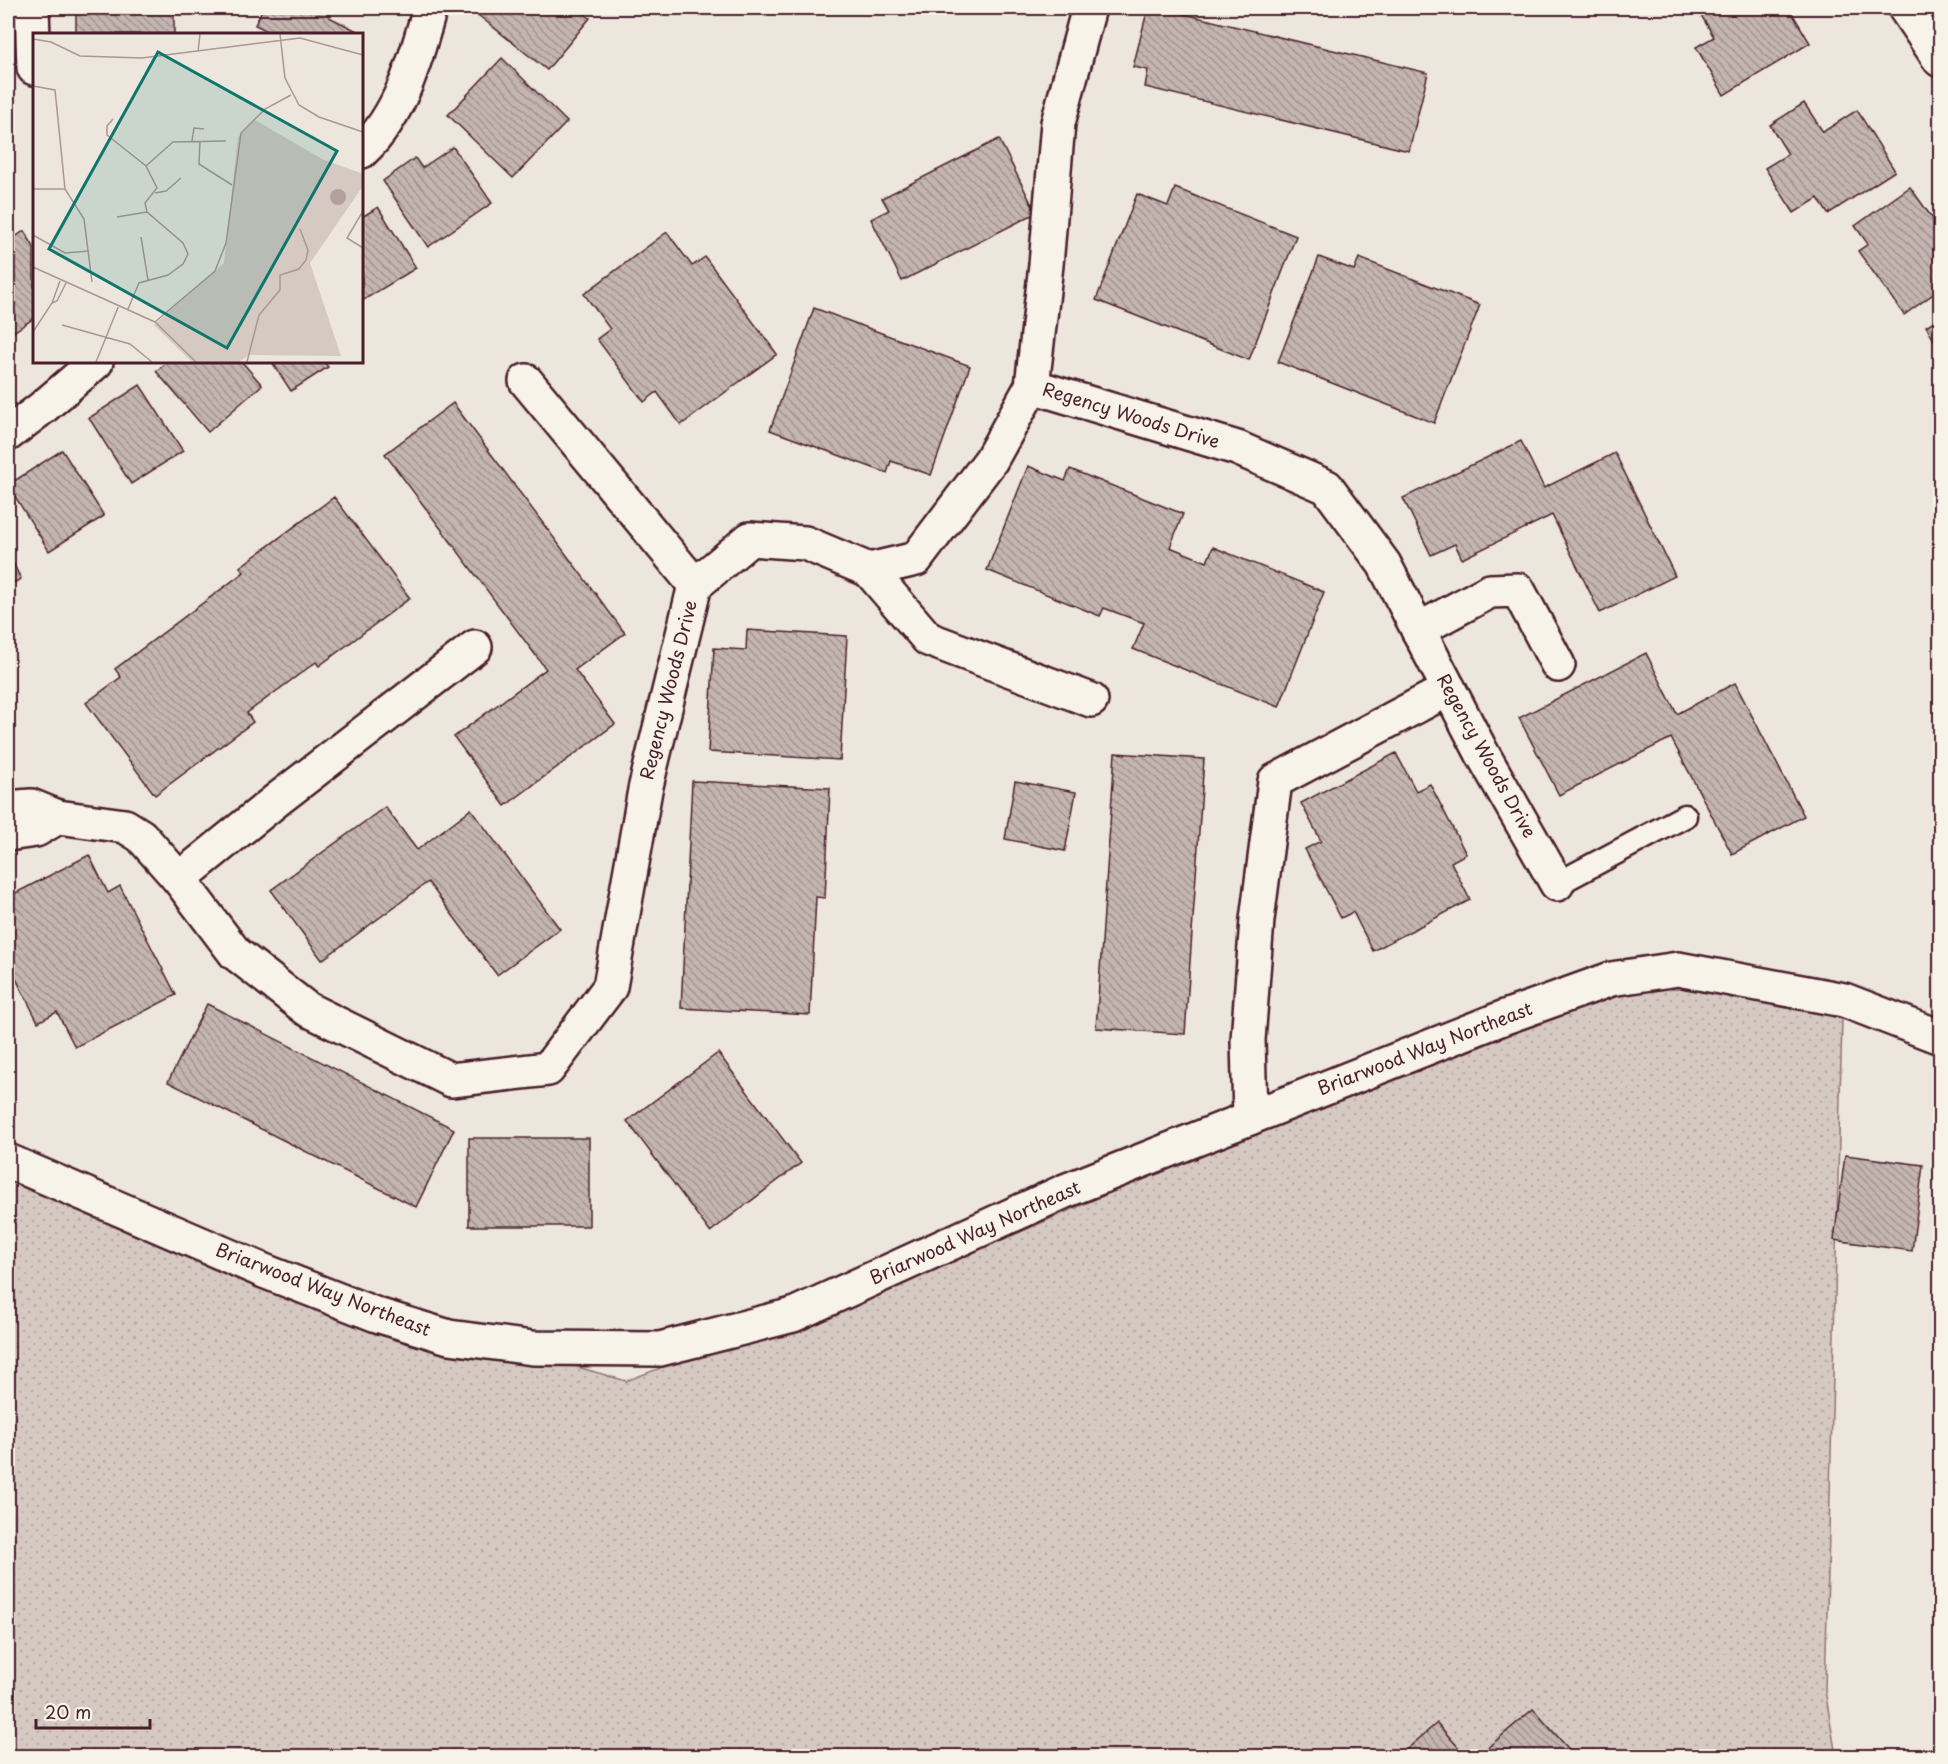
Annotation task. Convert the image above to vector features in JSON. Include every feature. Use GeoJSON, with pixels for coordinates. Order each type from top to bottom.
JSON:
{"type":"FeatureCollection","features":[{"type":"Feature","properties":{"kind":"street"},"geometry":{"type":"LineString","coordinates":[[32,8],[33,38]]}},
{"type":"Feature","properties":{"kind":"street"},"geometry":{"type":"LineString","coordinates":[[363,150],[375,138],[403,93],[430,8]]}},
{"type":"Feature","properties":{"kind":"street"},"geometry":{"type":"LineString","coordinates":[[1032,386],[1046,266],[1058,123],[1089,8]]}},
{"type":"Feature","properties":{"kind":"street"},"geometry":{"type":"LineString","coordinates":[[1905,8],[1941,60]]}},
{"type":"Feature","properties":{"kind":"street"},"geometry":{"type":"LineString","coordinates":[[8,434],[95,363]]}},
{"type":"Feature","properties":{"kind":"street"},"geometry":{"type":"LineString","coordinates":[[526,381],[694,585]]}},
{"type":"Feature","properties":{"kind":"street","name":"Regency Woods Drive"},"geometry":{"type":"LineString","coordinates":[[8,808],[31,806],[58,817],[124,826],[141,836],[179,879],[236,953],[307,1009],[451,1080],[548,1070],[610,987],[645,790],[694,585],[750,539],[805,543],[869,570],[916,559],[991,460],[1032,386],[1237,448],[1327,487],[1384,564],[1482,753],[1557,884]]}},
{"type":"Feature","properties":{"kind":"street"},"geometry":{"type":"LineString","coordinates":[[869,570],[928,639],[1091,700]]}},
{"type":"Feature","properties":{"kind":"street"},"geometry":{"type":"LineString","coordinates":[[1418,630],[1490,591],[1518,590],[1558,665]]}},
{"type":"Feature","properties":{"kind":"street"},"geometry":{"type":"LineString","coordinates":[[179,879],[278,799],[475,647]]}},
{"type":"Feature","properties":{"kind":"street"},"geometry":{"type":"LineString","coordinates":[[1250,1118],[1248,1040],[1257,921],[1275,781],[1449,689]]}},
{"type":"Feature","properties":{"kind":"street"},"geometry":{"type":"LineString","coordinates":[[8,834],[36,830],[58,817]]}},
{"type":"Feature","properties":{"kind":"street","name":"Briarwood Way Northeast"},"geometry":{"type":"LineString","coordinates":[[8,1161],[264,1271],[377,1315],[449,1338],[533,1348],[660,1348],[793,1315],[1065,1191],[1504,1017],[1611,979],[1678,969],[1844,1000],[1941,1037]]}},
{"type":"Feature","properties":{"kind":"lane"},"geometry":{"type":"LineString","coordinates":[[1557,884],[1685,816]]}},
{"type":"Feature","properties":{"kind":"shaded area"},"geometry":{"type":"Polygon","coordinates":[[[1639,961],[1842,1019],[1825,1690],[1836,1756],[8,1756],[8,1170],[363,1305],[626,1381],[1009,1237],[1639,961]]]}},
{"type":"Feature","properties":{"kind":"building"},"geometry":{"type":"Polygon","coordinates":[[[76,8],[174,8],[174,33],[76,33],[76,8]]]}},
{"type":"Feature","properties":{"kind":"building"},"geometry":{"type":"Polygon","coordinates":[[[263,8],[334,8],[329,17],[361,33],[272,33],[255,25],[263,8]]]}},
{"type":"Feature","properties":{"kind":"building"},"geometry":{"type":"Polygon","coordinates":[[[484,8],[577,8],[590,18],[547,70],[478,15],[484,8]]]}},
{"type":"Feature","properties":{"kind":"building"},"geometry":{"type":"Polygon","coordinates":[[[1148,8],[1159,8],[1428,73],[1409,151],[1145,87],[1148,70],[1133,67],[1148,8]]]}},
{"type":"Feature","properties":{"kind":"building"},"geometry":{"type":"Polygon","coordinates":[[[1713,8],[1789,8],[1810,43],[1724,95],[1696,47],[1714,37],[1701,15],[1713,8]]]}},
{"type":"Feature","properties":{"kind":"building"},"geometry":{"type":"Polygon","coordinates":[[[502,58],[567,122],[513,178],[448,115],[502,58]]]}},
{"type":"Feature","properties":{"kind":"building"},"geometry":{"type":"Polygon","coordinates":[[[1804,103],[1823,132],[1857,110],[1895,171],[1828,214],[1818,198],[1794,213],[1765,168],[1788,154],[1770,125],[1804,103]]]}},
{"type":"Feature","properties":{"kind":"building"},"geometry":{"type":"Polygon","coordinates":[[[999,139],[1036,213],[902,281],[871,219],[889,210],[882,198],[999,139]]]}},
{"type":"Feature","properties":{"kind":"building"},"geometry":{"type":"Polygon","coordinates":[[[453,147],[492,203],[428,247],[383,181],[415,158],[422,168],[453,147]]]}},
{"type":"Feature","properties":{"kind":"building"},"geometry":{"type":"Polygon","coordinates":[[[1910,187],[1940,229],[1940,289],[1904,315],[1858,251],[1868,244],[1855,226],[1910,187]]]}},
{"type":"Feature","properties":{"kind":"building"},"geometry":{"type":"Polygon","coordinates":[[[1175,188],[1296,236],[1249,360],[1096,300],[1137,194],[1168,206],[1175,188]]]}},
{"type":"Feature","properties":{"kind":"building"},"geometry":{"type":"Polygon","coordinates":[[[378,207],[416,268],[363,300],[363,216],[378,207]]]}},
{"type":"Feature","properties":{"kind":"building"},"geometry":{"type":"Polygon","coordinates":[[[24,231],[33,245],[33,319],[9,335],[8,333],[8,242],[24,231]]]}},
{"type":"Feature","properties":{"kind":"building"},"geometry":{"type":"Polygon","coordinates":[[[667,232],[692,266],[705,257],[777,354],[681,425],[657,392],[644,402],[597,339],[610,329],[584,294],[667,232]]]}},
{"type":"Feature","properties":{"kind":"building"},"geometry":{"type":"Polygon","coordinates":[[[1319,257],[1354,270],[1359,258],[1480,305],[1434,423],[1278,362],[1319,257]]]}},
{"type":"Feature","properties":{"kind":"building"},"geometry":{"type":"Polygon","coordinates":[[[814,308],[970,366],[931,475],[891,461],[887,473],[770,430],[814,308]]]}},
{"type":"Feature","properties":{"kind":"building"},"geometry":{"type":"Polygon","coordinates":[[[1940,317],[1940,351],[1926,326],[1940,317]]]}},
{"type":"Feature","properties":{"kind":"building"},"geometry":{"type":"Polygon","coordinates":[[[167,363],[243,363],[262,385],[208,432],[156,371],[167,363]]]}},
{"type":"Feature","properties":{"kind":"building"},"geometry":{"type":"Polygon","coordinates":[[[273,363],[325,363],[328,367],[291,391],[273,363]]]}},
{"type":"Feature","properties":{"kind":"building"},"geometry":{"type":"Polygon","coordinates":[[[140,385],[183,451],[131,484],[89,418],[140,385]]]}},
{"type":"Feature","properties":{"kind":"building"},"geometry":{"type":"Polygon","coordinates":[[[453,403],[625,633],[575,670],[615,724],[505,806],[454,737],[546,669],[385,454],[453,403]]]}},
{"type":"Feature","properties":{"kind":"building"},"geometry":{"type":"Polygon","coordinates":[[[1521,441],[1544,488],[1615,453],[1675,576],[1600,613],[1552,515],[1462,559],[1455,544],[1431,555],[1403,498],[1521,441]]]}},
{"type":"Feature","properties":{"kind":"building"},"geometry":{"type":"Polygon","coordinates":[[[62,450],[104,516],[49,551],[8,485],[62,450]]]}},
{"type":"Feature","properties":{"kind":"building"},"geometry":{"type":"Polygon","coordinates":[[[1028,466],[1065,481],[1070,469],[1183,514],[1170,547],[1207,562],[1213,547],[1324,592],[1279,707],[1133,649],[1144,623],[1104,608],[1100,616],[987,570],[1028,466]]]}},
{"type":"Feature","properties":{"kind":"building"},"geometry":{"type":"Polygon","coordinates":[[[334,497],[410,598],[319,666],[316,662],[247,713],[253,722],[155,795],[86,703],[121,677],[115,669],[244,572],[240,567],[334,497]]]}},
{"type":"Feature","properties":{"kind":"building"},"geometry":{"type":"Polygon","coordinates":[[[8,553],[21,579],[8,586],[8,553]]]}},
{"type":"Feature","properties":{"kind":"building"},"geometry":{"type":"Polygon","coordinates":[[[747,630],[847,636],[840,760],[708,752],[714,648],[746,650],[747,630]]]}},
{"type":"Feature","properties":{"kind":"building"},"geometry":{"type":"Polygon","coordinates":[[[1646,653],[1677,714],[1735,683],[1804,816],[1732,854],[1671,738],[1559,795],[1519,718],[1646,653]]]}},
{"type":"Feature","properties":{"kind":"building"},"geometry":{"type":"Polygon","coordinates":[[[1115,753],[1204,759],[1185,1034],[1096,1028],[1115,753]]]}},
{"type":"Feature","properties":{"kind":"building"},"geometry":{"type":"Polygon","coordinates":[[[1396,753],[1416,791],[1430,784],[1466,854],[1451,862],[1470,900],[1373,951],[1353,912],[1341,918],[1305,849],[1321,841],[1301,803],[1396,753]]]}},
{"type":"Feature","properties":{"kind":"building"},"geometry":{"type":"Polygon","coordinates":[[[692,781],[830,788],[825,898],[816,897],[810,1015],[681,1008],[692,781]]]}},
{"type":"Feature","properties":{"kind":"building"},"geometry":{"type":"Polygon","coordinates":[[[1015,781],[1076,792],[1065,851],[1005,839],[1015,781]]]}},
{"type":"Feature","properties":{"kind":"building"},"geometry":{"type":"Polygon","coordinates":[[[385,807],[417,850],[471,809],[560,929],[497,975],[428,882],[322,960],[271,890],[385,807]]]}},
{"type":"Feature","properties":{"kind":"building"},"geometry":{"type":"Polygon","coordinates":[[[89,855],[108,893],[120,886],[176,995],[75,1047],[57,1012],[38,1022],[8,963],[8,943],[12,941],[8,931],[8,897],[89,855]]]}},
{"type":"Feature","properties":{"kind":"building"},"geometry":{"type":"Polygon","coordinates":[[[207,1004],[454,1129],[416,1207],[168,1082],[207,1004]]]}},
{"type":"Feature","properties":{"kind":"building"},"geometry":{"type":"Polygon","coordinates":[[[718,1053],[801,1163],[710,1232],[627,1121],[718,1053]]]}},
{"type":"Feature","properties":{"kind":"building"},"geometry":{"type":"Polygon","coordinates":[[[469,1138],[589,1138],[589,1226],[469,1226],[469,1138]]]}},
{"type":"Feature","properties":{"kind":"building"},"geometry":{"type":"Polygon","coordinates":[[[1845,1155],[1923,1165],[1912,1251],[1834,1240],[1845,1155]]]}},
{"type":"Feature","properties":{"kind":"building"},"geometry":{"type":"Polygon","coordinates":[[[1533,1709],[1575,1756],[1478,1756],[1533,1709]]]}},
{"type":"Feature","properties":{"kind":"building"},"geometry":{"type":"Polygon","coordinates":[[[1437,1723],[1466,1756],[1399,1756],[1437,1723]]]}}]}
